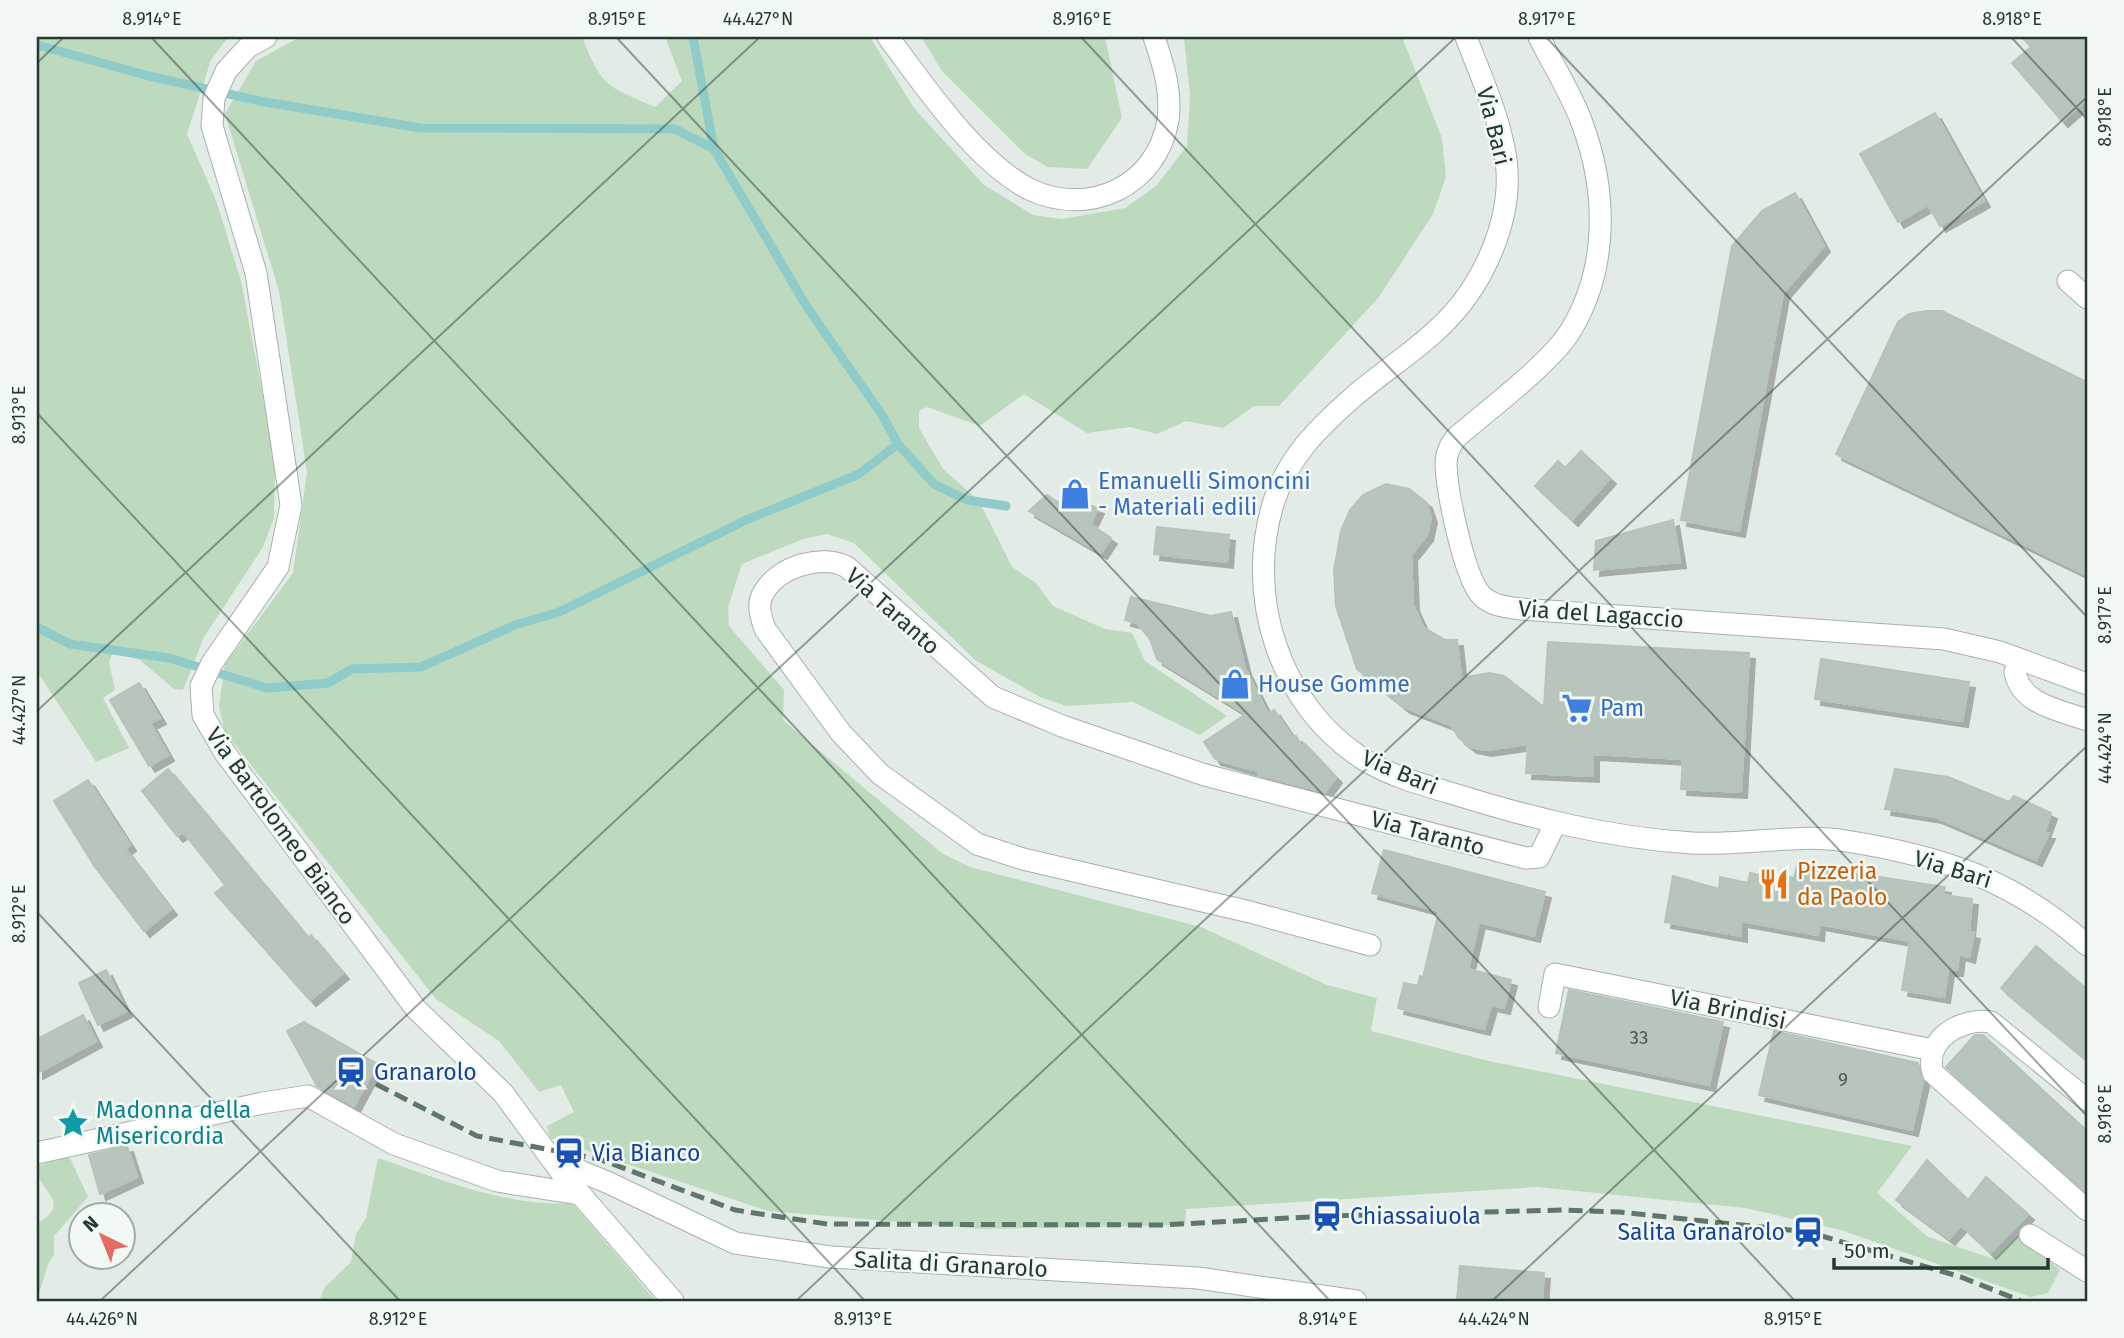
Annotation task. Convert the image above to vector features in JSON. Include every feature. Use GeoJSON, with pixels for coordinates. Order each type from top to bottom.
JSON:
{"type":"FeatureCollection","features":[{"type":"Feature","properties":{"kind":"street","name":"Via Bartolomeo Bianco"},"geometry":{"type":"LineString","coordinates":[[266,37],[248,47],[226,71],[214,98],[212,126],[256,273],[291,505],[278,567],[206,675],[200,695],[203,715],[225,753],[416,1010],[503,1093],[561,1172],[673,1301]]}},
{"type":"Feature","properties":{"kind":"street"},"geometry":{"type":"LineString","coordinates":[[888,37],[934,99],[1004,172],[1030,189],[1055,197],[1082,201],[1110,196],[1131,184],[1149,166],[1161,146],[1168,120],[1169,94],[1164,64],[1154,37]]}},
{"type":"Feature","properties":{"kind":"street","name":"Via Bari"},"geometry":{"type":"LineString","coordinates":[[1466,37],[1495,113],[1507,161],[1504,203],[1492,249],[1476,283],[1444,324],[1367,384],[1299,450],[1286,470],[1266,528],[1265,604],[1278,654],[1298,692],[1327,728],[1361,758],[1433,788],[1555,824],[1694,843],[1843,840],[1926,858],[1997,881],[2055,917],[2087,945]]}},
{"type":"Feature","properties":{"kind":"street","name":"Via del Lagaccio"},"geometry":{"type":"LineString","coordinates":[[1539,37],[1582,121],[1600,181],[1601,232],[1590,283],[1570,331],[1551,353],[1458,436],[1447,452],[1448,475],[1465,562],[1471,580],[1480,594],[1490,603],[1521,609],[1944,639],[2019,659],[2087,684]]}},
{"type":"Feature","properties":{"kind":"street"},"geometry":{"type":"LineString","coordinates":[[2068,281],[2087,298]]}},
{"type":"Feature","properties":{"kind":"street","name":"Via Taranto"},"geometry":{"type":"LineString","coordinates":[[1370,945],[1250,912],[1023,859],[977,844],[880,774],[841,733],[765,629],[759,610],[763,592],[778,577],[797,567],[834,560],[847,567],[993,697],[1062,726],[1205,775],[1526,858],[1539,857],[1545,851],[1555,824]]}},
{"type":"Feature","properties":{"kind":"street"},"geometry":{"type":"LineString","coordinates":[[2019,659],[2015,672],[2022,692],[2032,700],[2087,720]]}},
{"type":"Feature","properties":{"kind":"street","name":"Via Brindisi"},"geometry":{"type":"LineString","coordinates":[[1549,1007],[1555,974],[1933,1050]]}},
{"type":"Feature","properties":{"kind":"street"},"geometry":{"type":"LineString","coordinates":[[2087,1100],[1991,1023],[1977,1020],[1962,1024],[1940,1039],[1933,1050],[1930,1062],[1933,1073],[2087,1210]]}},
{"type":"Feature","properties":{"kind":"street"},"geometry":{"type":"LineString","coordinates":[[37,1153],[263,1103],[308,1096],[407,1149],[497,1181],[579,1194]]}},
{"type":"Feature","properties":{"kind":"street","name":"Salita di Granarolo"},"geometry":{"type":"LineString","coordinates":[[561,1172],[580,1171],[734,1243],[830,1257],[1198,1278],[1356,1301]]}},
{"type":"Feature","properties":{"kind":"street"},"geometry":{"type":"LineString","coordinates":[[2030,1235],[2087,1271]]}},
{"type":"Feature","properties":{"kind":"green space"},"geometry":{"type":"Polygon","coordinates":[[[37,37],[228,37],[211,60],[187,134],[216,200],[241,281],[275,459],[274,518],[263,547],[204,637],[183,690],[174,689],[140,660],[113,653],[109,662],[115,690],[103,698],[129,748],[96,762],[37,671],[37,37]]]}},
{"type":"Feature","properties":{"kind":"green space"},"geometry":{"type":"Polygon","coordinates":[[[300,37],[582,37],[595,66],[608,83],[615,89],[655,107],[682,81],[665,37],[870,37],[914,108],[984,185],[1033,215],[1062,219],[1125,208],[1156,186],[1187,146],[1190,96],[1184,37],[1402,37],[1442,138],[1446,177],[1433,214],[1379,297],[1279,406],[1254,406],[1223,428],[1186,421],[1157,434],[1130,427],[1087,433],[1024,394],[980,426],[927,407],[919,411],[919,428],[943,469],[979,501],[1012,567],[1036,583],[1053,606],[1105,629],[1132,633],[1145,661],[1227,716],[1200,735],[1133,702],[1066,706],[1040,697],[975,660],[854,543],[827,534],[803,539],[742,564],[728,607],[729,626],[784,690],[783,720],[943,854],[970,867],[1201,927],[1327,985],[1377,998],[1371,1031],[1489,1061],[1912,1146],[1877,1193],[1928,1237],[1994,1259],[2018,1235],[2060,1270],[2048,1293],[2031,1297],[1841,1230],[1745,1208],[1537,1187],[1186,1209],[1185,1225],[983,1229],[768,1211],[550,1138],[547,1126],[574,1112],[561,1085],[539,1092],[499,1041],[436,999],[225,732],[219,707],[225,664],[293,573],[307,472],[279,291],[225,114],[256,61],[300,37]]]}},
{"type":"Feature","properties":{"kind":"green space"},"geometry":{"type":"Polygon","coordinates":[[[921,37],[1105,37],[1122,118],[1087,169],[1048,167],[1025,154],[942,71],[921,37]]]}},
{"type":"Feature","properties":{"kind":"green space"},"geometry":{"type":"Polygon","coordinates":[[[69,1156],[88,1197],[84,1202],[66,1202],[66,1222],[54,1236],[54,1255],[37,1295],[37,1224],[48,1216],[54,1202],[42,1184],[37,1166],[69,1156]]]}},
{"type":"Feature","properties":{"kind":"green space"},"geometry":{"type":"Polygon","coordinates":[[[378,1158],[449,1183],[498,1196],[523,1201],[572,1203],[656,1301],[319,1301],[325,1287],[351,1262],[356,1234],[366,1218],[378,1158]]]}},
{"type":"Feature","properties":{"kind":"building"},"geometry":{"type":"Polygon","coordinates":[[[2022,37],[2087,37],[2087,99],[2062,121],[2012,63],[2031,47],[2022,37]]]}},
{"type":"Feature","properties":{"kind":"building"},"geometry":{"type":"Polygon","coordinates":[[[1935,113],[1984,201],[1940,226],[1928,205],[1898,222],[1860,154],[1935,113]]]}},
{"type":"Feature","properties":{"kind":"building"},"geometry":{"type":"Polygon","coordinates":[[[1795,193],[1824,246],[1783,293],[1739,531],[1681,520],[1732,246],[1762,211],[1795,193]]]}},
{"type":"Feature","properties":{"kind":"building"},"geometry":{"type":"Polygon","coordinates":[[[1942,311],[2087,382],[2087,575],[1836,454],[1898,322],[1909,314],[1942,311]]]}},
{"type":"Feature","properties":{"kind":"building"},"geometry":{"type":"Polygon","coordinates":[[[1581,451],[1610,478],[1572,520],[1535,486],[1558,461],[1565,468],[1581,451]]]}},
{"type":"Feature","properties":{"kind":"building"},"geometry":{"type":"Polygon","coordinates":[[[1386,484],[1409,489],[1426,502],[1431,517],[1427,535],[1411,555],[1413,605],[1423,627],[1445,640],[1457,640],[1461,678],[1489,673],[1504,676],[1544,707],[1548,642],[1749,653],[1741,792],[1681,789],[1683,759],[1593,754],[1593,776],[1526,773],[1528,744],[1486,750],[1471,747],[1459,738],[1451,725],[1404,707],[1357,669],[1336,606],[1334,571],[1341,531],[1350,510],[1363,495],[1386,484]]]}},
{"type":"Feature","properties":{"kind":"building"},"geometry":{"type":"Polygon","coordinates":[[[1047,495],[1061,504],[1065,496],[1098,508],[1090,524],[1111,538],[1101,553],[1029,511],[1047,495]]]}},
{"type":"Feature","properties":{"kind":"building"},"geometry":{"type":"Polygon","coordinates":[[[1673,520],[1680,562],[1594,570],[1596,541],[1673,520]]]}},
{"type":"Feature","properties":{"kind":"building"},"geometry":{"type":"Polygon","coordinates":[[[1157,527],[1229,535],[1227,562],[1154,554],[1157,527]]]}},
{"type":"Feature","properties":{"kind":"building"},"geometry":{"type":"Polygon","coordinates":[[[1131,597],[1211,616],[1231,612],[1245,669],[1268,714],[1274,710],[1293,738],[1296,736],[1302,746],[1305,744],[1336,777],[1325,792],[1259,775],[1260,772],[1215,759],[1204,742],[1246,714],[1157,659],[1150,639],[1137,623],[1125,620],[1131,597]]]}},
{"type":"Feature","properties":{"kind":"building"},"geometry":{"type":"Polygon","coordinates":[[[1821,659],[1969,682],[1962,721],[1815,699],[1821,659]]]}},
{"type":"Feature","properties":{"kind":"building"},"geometry":{"type":"Polygon","coordinates":[[[139,683],[160,718],[150,723],[168,755],[149,766],[110,700],[139,683]]]}},
{"type":"Feature","properties":{"kind":"building"},"geometry":{"type":"Polygon","coordinates":[[[168,769],[308,938],[311,935],[343,973],[310,1000],[215,893],[225,885],[183,832],[177,836],[142,791],[168,769]]]}},
{"type":"Feature","properties":{"kind":"building"},"geometry":{"type":"Polygon","coordinates":[[[1895,769],[1948,777],[2009,802],[2014,796],[2051,813],[2044,833],[2049,833],[2036,860],[1936,817],[1885,809],[1895,769]]]}},
{"type":"Feature","properties":{"kind":"building"},"geometry":{"type":"Polygon","coordinates":[[[88,780],[130,845],[125,849],[171,909],[144,931],[95,867],[54,801],[88,780]]]}},
{"type":"Feature","properties":{"kind":"building"},"geometry":{"type":"Polygon","coordinates":[[[1384,850],[1545,892],[1534,936],[1479,922],[1468,969],[1511,980],[1504,1008],[1491,1005],[1484,1029],[1398,1008],[1404,983],[1418,986],[1420,976],[1423,977],[1439,911],[1372,893],[1384,850]]]}},
{"type":"Feature","properties":{"kind":"building"},"geometry":{"type":"Polygon","coordinates":[[[1797,866],[1826,875],[1828,869],[1945,887],[1943,895],[1972,899],[1969,932],[1974,933],[1969,957],[1959,954],[1957,970],[1948,970],[1944,997],[1902,990],[1910,941],[1819,924],[1818,935],[1741,921],[1741,936],[1665,922],[1673,876],[1719,889],[1720,877],[1748,883],[1750,873],[1781,880],[1783,875],[1794,878],[1797,866]]]}},
{"type":"Feature","properties":{"kind":"building"},"geometry":{"type":"Polygon","coordinates":[[[2036,946],[2087,989],[2087,1060],[2001,988],[2036,946]]]}},
{"type":"Feature","properties":{"kind":"building"},"geometry":{"type":"Polygon","coordinates":[[[106,970],[126,1011],[98,1025],[79,983],[106,970]]]}},
{"type":"Feature","properties":{"kind":"building"},"geometry":{"type":"Polygon","coordinates":[[[1569,990],[1723,1022],[1709,1085],[1556,1053],[1569,990]]]}},
{"type":"Feature","properties":{"kind":"building"},"geometry":{"type":"Polygon","coordinates":[[[83,1015],[96,1041],[37,1073],[37,1039],[83,1015]]]}},
{"type":"Feature","properties":{"kind":"building"},"geometry":{"type":"Polygon","coordinates":[[[304,1022],[377,1064],[354,1106],[317,1086],[287,1031],[304,1022]]]}},
{"type":"Feature","properties":{"kind":"building"},"geometry":{"type":"Polygon","coordinates":[[[1774,1031],[1918,1063],[1923,1081],[1912,1130],[1759,1095],[1774,1031]]]}},
{"type":"Feature","properties":{"kind":"building"},"geometry":{"type":"Polygon","coordinates":[[[1975,1035],[1983,1035],[2087,1131],[2087,1193],[1946,1067],[1975,1035]]]}},
{"type":"Feature","properties":{"kind":"building"},"geometry":{"type":"Polygon","coordinates":[[[127,1146],[137,1177],[100,1194],[89,1155],[127,1146]]]}},
{"type":"Feature","properties":{"kind":"building"},"geometry":{"type":"Polygon","coordinates":[[[1927,1160],[1968,1200],[1986,1177],[2028,1214],[1990,1253],[1961,1225],[1949,1239],[1896,1200],[1927,1160]]]}},
{"type":"Feature","properties":{"kind":"building"},"geometry":{"type":"Polygon","coordinates":[[[1460,1266],[1544,1273],[1542,1301],[1457,1301],[1460,1266]]]}},
{"type":"Feature","properties":{"kind":"waterway"},"geometry":{"type":"LineString","coordinates":[[693,37],[714,149],[807,307],[882,415],[898,444],[934,484],[967,500],[1006,506]]}},
{"type":"Feature","properties":{"kind":"waterway"},"geometry":{"type":"LineString","coordinates":[[37,45],[149,76],[260,101],[421,128],[675,129],[714,149]]}},
{"type":"Feature","properties":{"kind":"waterway"},"geometry":{"type":"LineString","coordinates":[[37,627],[70,644],[169,658],[267,688],[328,683],[352,669],[421,667],[515,625],[559,612],[746,520],[859,474],[898,444]]}},
{"type":"Feature","properties":{"kind":"railway"},"geometry":{"type":"LineString","coordinates":[[376,1084],[477,1136],[599,1159],[735,1210],[827,1224],[1163,1225],[1327,1216],[1564,1210],[1619,1212],[1808,1232],[1961,1277],[2021,1301]]}},
{"type":"Feature","properties":{"kind":"place","name":"Emanuelli Simoncini - Materiali edili"},"geometry":{"type":"Point","coordinates":[1075,494]}},
{"type":"Feature","properties":{"kind":"place","name":"House Gomme"},"geometry":{"type":"Point","coordinates":[1235,684]}},
{"type":"Feature","properties":{"kind":"place","name":"Pam"},"geometry":{"type":"Point","coordinates":[1577,708]}},
{"type":"Feature","properties":{"kind":"place","name":"Pizzeria da Paolo"},"geometry":{"type":"Point","coordinates":[1774,884]}},
{"type":"Feature","properties":{"kind":"place","name":"Granarolo"},"geometry":{"type":"Point","coordinates":[351,1072]}},
{"type":"Feature","properties":{"kind":"place","name":"Madonna della Misericordia"},"geometry":{"type":"Point","coordinates":[73,1123]}},
{"type":"Feature","properties":{"kind":"place","name":"Via Bianco"},"geometry":{"type":"Point","coordinates":[569,1153]}},
{"type":"Feature","properties":{"kind":"place","name":"Chiassaiuola"},"geometry":{"type":"Point","coordinates":[1327,1216]}},
{"type":"Feature","properties":{"kind":"place","name":"Salita Granarolo"},"geometry":{"type":"Point","coordinates":[1808,1232]}}]}
